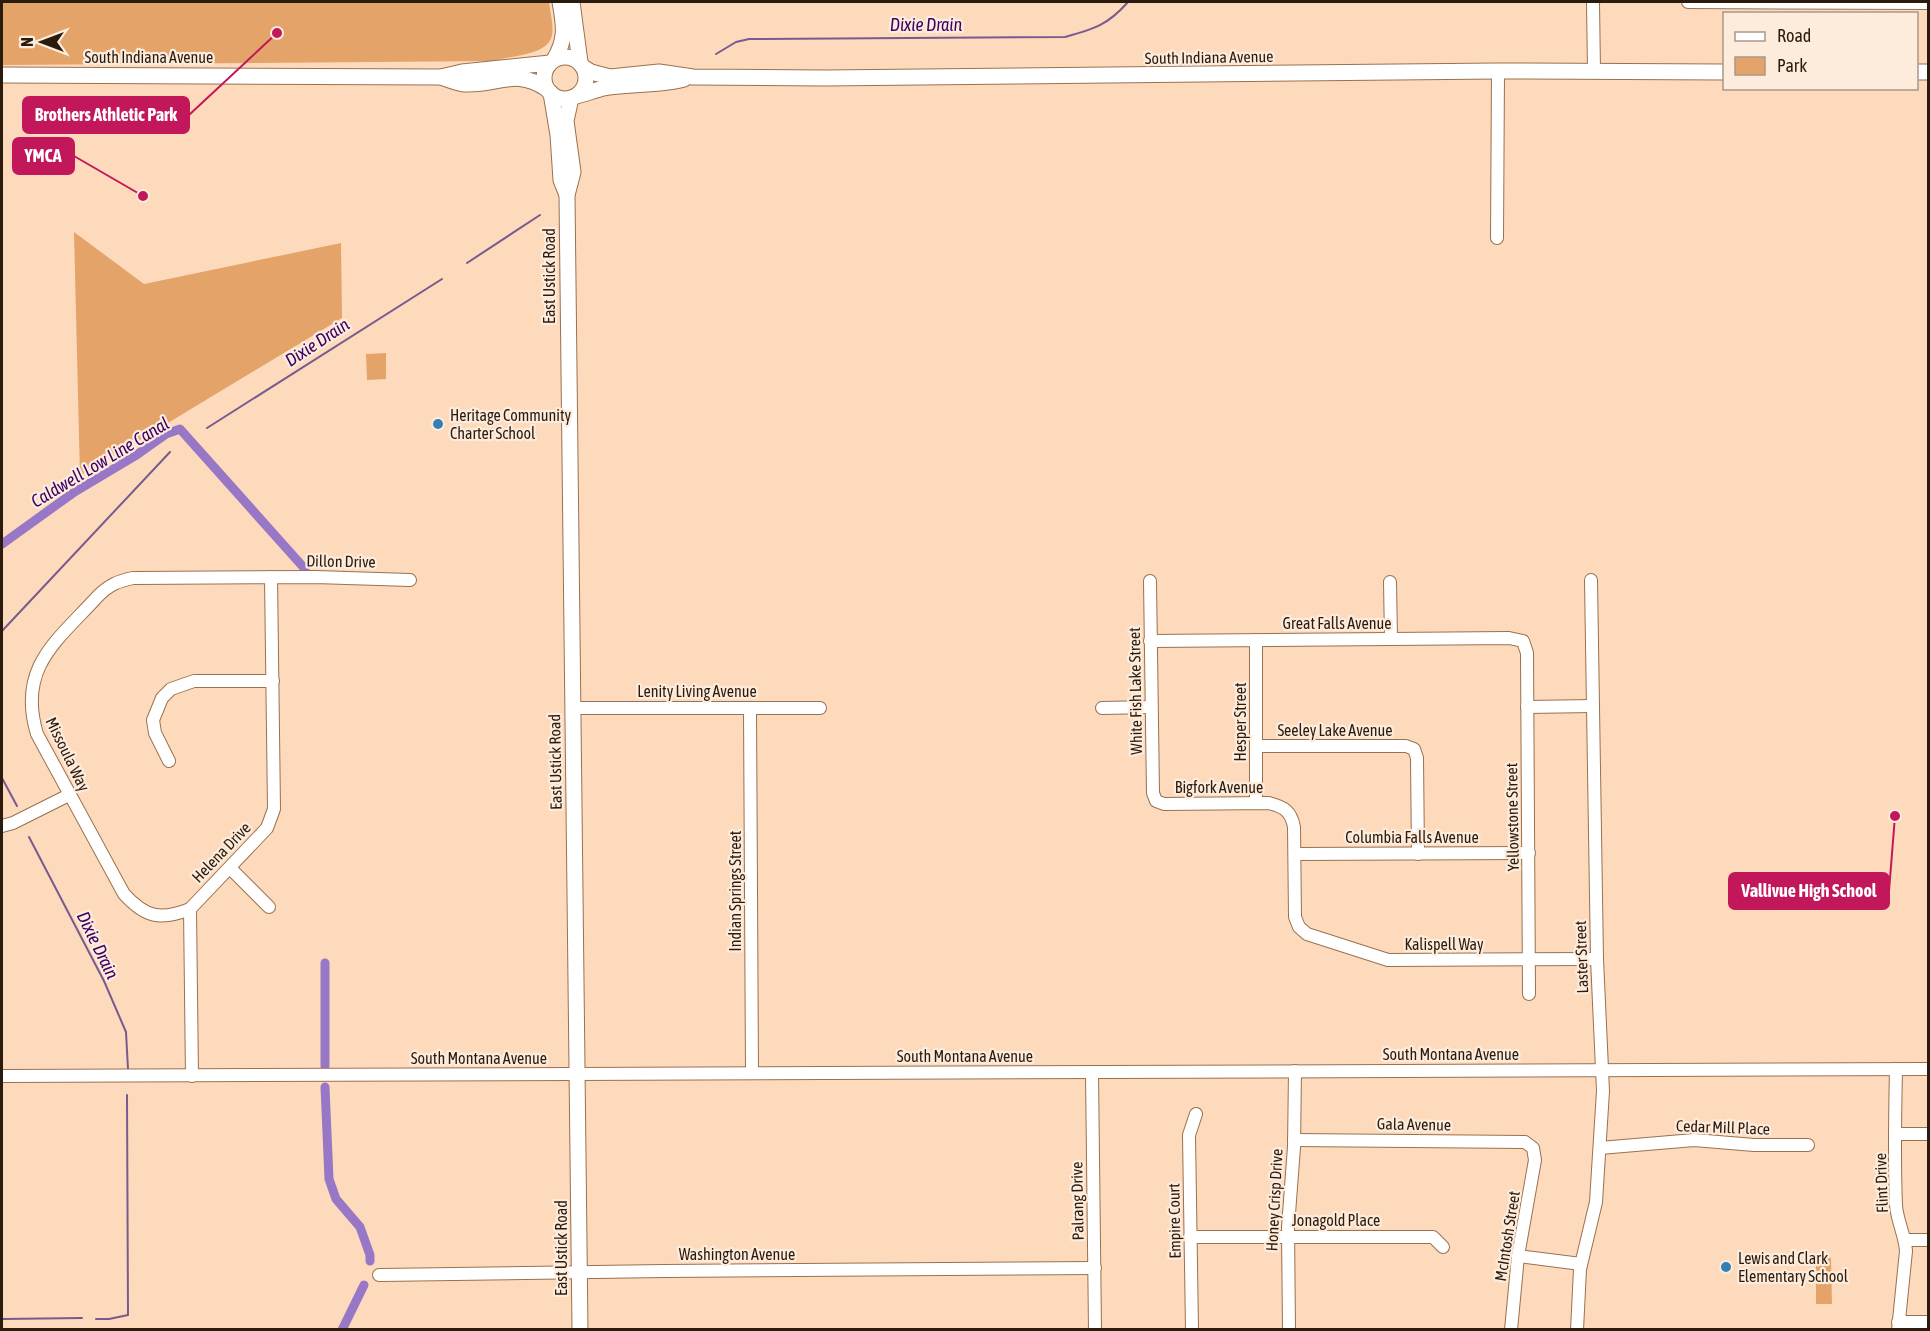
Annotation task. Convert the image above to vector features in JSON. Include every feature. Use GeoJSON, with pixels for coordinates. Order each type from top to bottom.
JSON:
{"type":"FeatureCollection","features":[{"type":"Feature","properties":{"kind":"main road"},"geometry":{"type":"LineString","coordinates":[[560,2],[565,31],[563,42],[544,73],[549,91],[560,99],[574,97],[586,83],[572,2]]}},
{"type":"Feature","properties":{"kind":"main road"},"geometry":{"type":"LineString","coordinates":[[552,61],[570,57],[582,65]]}},
{"type":"Feature","properties":{"kind":"main road","name":"South Indiana Avenue"},"geometry":{"type":"LineString","coordinates":[[2,75],[441,77],[462,72],[552,61]]}},
{"type":"Feature","properties":{"kind":"main road","name":"South Indiana Avenue"},"geometry":{"type":"LineString","coordinates":[[582,65],[591,72],[610,77],[658,72],[693,77],[1498,71],[1723,72]]}},
{"type":"Feature","properties":{"kind":"main road","name":"South Indiana Avenue"},"geometry":{"type":"LineString","coordinates":[[441,77],[462,84],[525,78],[535,81],[549,91]]}},
{"type":"Feature","properties":{"kind":"main road","name":"South Indiana Avenue"},"geometry":{"type":"LineString","coordinates":[[574,97],[604,88],[663,84],[693,77]]}},
{"type":"Feature","properties":{"kind":"main road","name":"East Ustick Road"},"geometry":{"type":"LineString","coordinates":[[549,91],[558,135],[561,180],[567,195]]}},
{"type":"Feature","properties":{"kind":"main road","name":"East Ustick Road"},"geometry":{"type":"LineString","coordinates":[[574,97],[566,121],[573,172],[567,195],[580,1329]]}},
{"type":"Feature","properties":{"kind":"street"},"geometry":{"type":"LineString","coordinates":[[1593,2],[1594,71]]}},
{"type":"Feature","properties":{"kind":"street"},"geometry":{"type":"LineString","coordinates":[[1688,2],[1929,3]]}},
{"type":"Feature","properties":{"kind":"street"},"geometry":{"type":"LineString","coordinates":[[1497,238],[1498,71]]}},
{"type":"Feature","properties":{"kind":"street","name":"Dillon Drive"},"geometry":{"type":"LineString","coordinates":[[160,578],[271,577],[410,580]]}},
{"type":"Feature","properties":{"kind":"street","name":"Helena Drive"},"geometry":{"type":"LineString","coordinates":[[190,909],[231,868],[267,828],[272,819],[274,809],[271,577]]}},
{"type":"Feature","properties":{"kind":"street","name":"Missoula Way"},"geometry":{"type":"LineString","coordinates":[[160,578],[134,578],[119,581],[106,588],[48,652],[34,675],[30,704],[37,734],[124,894],[136,907],[147,914],[175,915],[190,909]]}},
{"type":"Feature","properties":{"kind":"street","name":"Laster Street"},"geometry":{"type":"LineString","coordinates":[[1577,1329],[1581,1264],[1596,1202],[1603,1091],[1597,959],[1591,580]]}},
{"type":"Feature","properties":{"kind":"street","name":"White Fish Lake Street"},"geometry":{"type":"LineString","coordinates":[[1150,581],[1153,793],[1156,801]]}},
{"type":"Feature","properties":{"kind":"street"},"geometry":{"type":"LineString","coordinates":[[1390,582],[1390,639]]}},
{"type":"Feature","properties":{"kind":"street","name":"Great Falls Avenue"},"geometry":{"type":"LineString","coordinates":[[1150,641],[1509,638],[1523,641]]}},
{"type":"Feature","properties":{"kind":"street","name":"Hesper Street"},"geometry":{"type":"LineString","coordinates":[[1256,640],[1256,803]]}},
{"type":"Feature","properties":{"kind":"street","name":"Yellowstone Street"},"geometry":{"type":"LineString","coordinates":[[1523,641],[1527,653],[1529,994]]}},
{"type":"Feature","properties":{"kind":"street"},"geometry":{"type":"LineString","coordinates":[[169,761],[155,733],[153,720],[162,698],[171,689],[194,681],[273,681]]}},
{"type":"Feature","properties":{"kind":"street"},"geometry":{"type":"LineString","coordinates":[[1527,707],[1593,706]]}},
{"type":"Feature","properties":{"kind":"street"},"geometry":{"type":"LineString","coordinates":[[1102,708],[1151,707]]}},
{"type":"Feature","properties":{"kind":"street","name":"Lenity Living Avenue"},"geometry":{"type":"LineString","coordinates":[[573,708],[820,708]]}},
{"type":"Feature","properties":{"kind":"street","name":"Indian Springs Street"},"geometry":{"type":"LineString","coordinates":[[750,708],[752,1073]]}},
{"type":"Feature","properties":{"kind":"street","name":"Seeley Lake Avenue"},"geometry":{"type":"LineString","coordinates":[[1256,746],[1406,746],[1414,749],[1417,758],[1418,854]]}},
{"type":"Feature","properties":{"kind":"street"},"geometry":{"type":"LineString","coordinates":[[2,826],[13,823],[69,795]]}},
{"type":"Feature","properties":{"kind":"street","name":"Bigfork Avenue"},"geometry":{"type":"LineString","coordinates":[[1156,801],[1164,804],[1269,803],[1283,807],[1292,815],[1295,854]]}},
{"type":"Feature","properties":{"kind":"street","name":"Columbia Falls Avenue"},"geometry":{"type":"LineString","coordinates":[[1295,854],[1529,853]]}},
{"type":"Feature","properties":{"kind":"street","name":"Kalispell Way"},"geometry":{"type":"LineString","coordinates":[[1295,854],[1295,917],[1299,927],[1307,934],[1388,960],[1597,959]]}},
{"type":"Feature","properties":{"kind":"street"},"geometry":{"type":"LineString","coordinates":[[231,868],[269,907]]}},
{"type":"Feature","properties":{"kind":"street"},"geometry":{"type":"LineString","coordinates":[[190,909],[192,1076]]}},
{"type":"Feature","properties":{"kind":"street","name":"Flint Drive"},"geometry":{"type":"LineString","coordinates":[[1896,1069],[1896,1208],[1906,1240],[1905,1271],[1898,1326]]}},
{"type":"Feature","properties":{"kind":"street","name":"South Montana Avenue"},"geometry":{"type":"LineString","coordinates":[[2,1076],[1929,1069]]}},
{"type":"Feature","properties":{"kind":"street","name":"Honey Crisp Drive"},"geometry":{"type":"LineString","coordinates":[[1289,1329],[1288,1237],[1294,1140],[1295,1071]]}},
{"type":"Feature","properties":{"kind":"street","name":"Palrang Drive"},"geometry":{"type":"LineString","coordinates":[[1092,1072],[1095,1329]]}},
{"type":"Feature","properties":{"kind":"street","name":"Empire Court"},"geometry":{"type":"LineString","coordinates":[[1192,1329],[1188,1135],[1196,1114]]}},
{"type":"Feature","properties":{"kind":"street"},"geometry":{"type":"LineString","coordinates":[[1895,1134],[1929,1134]]}},
{"type":"Feature","properties":{"kind":"street","name":"Gala Avenue"},"geometry":{"type":"LineString","coordinates":[[1294,1140],[1526,1142],[1533,1148]]}},
{"type":"Feature","properties":{"kind":"street","name":"Cedar Mill Place"},"geometry":{"type":"LineString","coordinates":[[1600,1148],[1694,1140],[1754,1145],[1808,1145]]}},
{"type":"Feature","properties":{"kind":"street","name":"McIntosh Street"},"geometry":{"type":"LineString","coordinates":[[1511,1329],[1518,1256],[1536,1160],[1533,1148]]}},
{"type":"Feature","properties":{"kind":"street","name":"Jonagold Place"},"geometry":{"type":"LineString","coordinates":[[1190,1237],[1432,1237],[1443,1247]]}},
{"type":"Feature","properties":{"kind":"street"},"geometry":{"type":"LineString","coordinates":[[1906,1240],[1929,1240]]}},
{"type":"Feature","properties":{"kind":"street"},"geometry":{"type":"LineString","coordinates":[[1518,1256],[1581,1264]]}},
{"type":"Feature","properties":{"kind":"street","name":"Washington Avenue"},"geometry":{"type":"LineString","coordinates":[[379,1275],[1095,1268]]}},
{"type":"Feature","properties":{"kind":"street"},"geometry":{"type":"LineString","coordinates":[[1898,1326],[1929,1322]]}},
{"type":"Feature","properties":{"kind":"green space"},"geometry":{"type":"Polygon","coordinates":[[[2,2],[549,2],[552,35],[544,47],[536,51],[494,61],[2,65],[2,2]]]}},
{"type":"Feature","properties":{"kind":"green space"},"geometry":{"type":"Polygon","coordinates":[[[74,232],[144,284],[341,243],[342,318],[80,476],[74,232]]]}},
{"type":"Feature","properties":{"kind":"green space"},"geometry":{"type":"Polygon","coordinates":[[[386,353],[386,379],[367,380],[366,354],[386,353]]]}},
{"type":"Feature","properties":{"kind":"green space"},"geometry":{"type":"Polygon","coordinates":[[[1816,1258],[1831,1258],[1832,1304],[1816,1304],[1816,1258]]]}},
{"type":"Feature","properties":{"kind":"waterway","name":"Dixie Drain"},"geometry":{"type":"LineString","coordinates":[[716,54],[736,42],[749,39],[1065,37],[1100,25],[1114,16],[1128,2]]}},
{"type":"Feature","properties":{"kind":"waterway","name":"Dixie Drain"},"geometry":{"type":"LineString","coordinates":[[467,263],[540,215]]}},
{"type":"Feature","properties":{"kind":"waterway","name":"Dixie Drain"},"geometry":{"type":"LineString","coordinates":[[207,428],[442,279]]}},
{"type":"Feature","properties":{"kind":"waterway","name":"Caldwell Low Line Canal"},"geometry":{"type":"LineString","coordinates":[[2,544],[73,493],[135,456],[166,434],[180,429],[305,569]]}},
{"type":"Feature","properties":{"kind":"waterway","name":"Dixie Drain"},"geometry":{"type":"LineString","coordinates":[[2,631],[170,452]]}},
{"type":"Feature","properties":{"kind":"waterway","name":"Dixie Drain"},"geometry":{"type":"LineString","coordinates":[[2,778],[17,806]]}},
{"type":"Feature","properties":{"kind":"waterway","name":"Dixie Drain"},"geometry":{"type":"LineString","coordinates":[[29,837],[104,981],[126,1032],[128,1069]]}},
{"type":"Feature","properties":{"kind":"waterway","name":"Caldwell Low Line Canal"},"geometry":{"type":"LineString","coordinates":[[325,963],[325,1066]]}},
{"type":"Feature","properties":{"kind":"waterway","name":"Caldwell Low Line Canal"},"geometry":{"type":"LineString","coordinates":[[325,1087],[329,1179],[336,1199],[360,1227],[370,1261]]}},
{"type":"Feature","properties":{"kind":"waterway","name":"Dixie Drain"},"geometry":{"type":"LineString","coordinates":[[96,1319],[128,1315],[127,1095]]}},
{"type":"Feature","properties":{"kind":"waterway","name":"Caldwell Low Line Canal"},"geometry":{"type":"LineString","coordinates":[[342,1330],[364,1285]]}},
{"type":"Feature","properties":{"kind":"waterway","name":"Dixie Drain"},"geometry":{"type":"LineString","coordinates":[[2,1319],[82,1318]]}},
{"type":"Feature","properties":{"kind":"place","name":"Brothers Athletic Park"},"geometry":{"type":"Point","coordinates":[277,33]}},
{"type":"Feature","properties":{"kind":"place","name":"YMCA"},"geometry":{"type":"Point","coordinates":[143,196]}},
{"type":"Feature","properties":{"kind":"place","name":"Heritage Community Charter School"},"geometry":{"type":"Point","coordinates":[438,424]}},
{"type":"Feature","properties":{"kind":"place","name":"Vallivue High School"},"geometry":{"type":"Point","coordinates":[1895,816]}},
{"type":"Feature","properties":{"kind":"place","name":"Lewis and Clark Elementary School"},"geometry":{"type":"Point","coordinates":[1726,1267]}}]}
